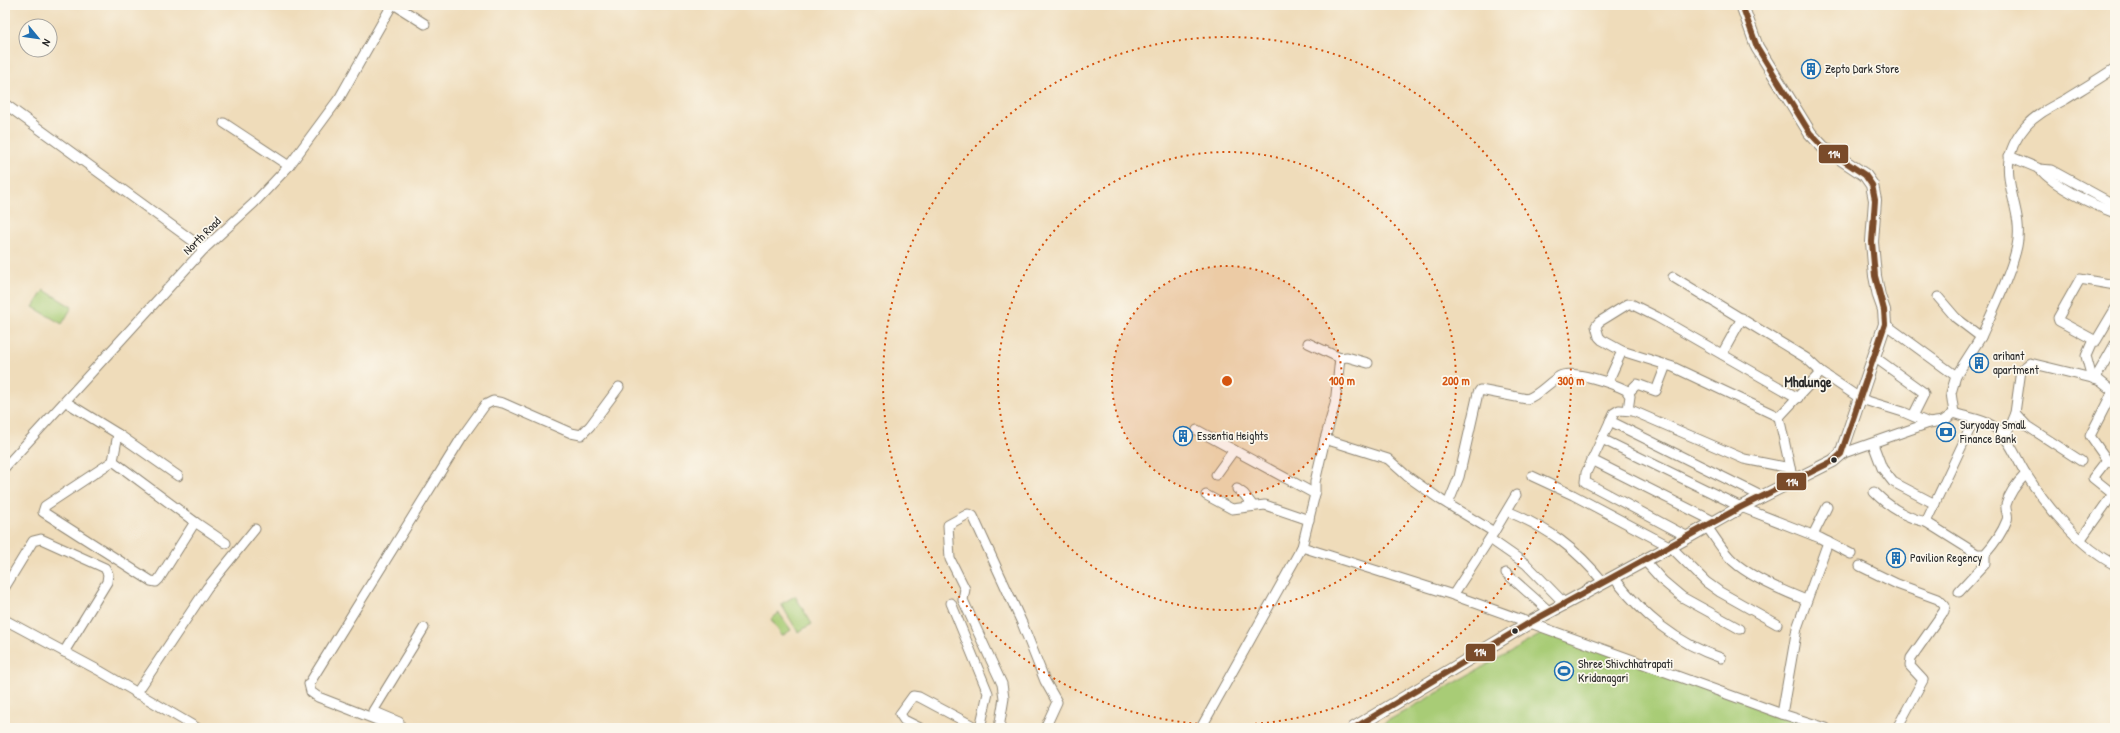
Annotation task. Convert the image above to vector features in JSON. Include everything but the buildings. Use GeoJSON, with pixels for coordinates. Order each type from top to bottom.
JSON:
{"type":"FeatureCollection","features":[{"type":"Feature","properties":{"kind":"main road"},"geometry":{"type":"LineString","coordinates":[[1354,728],[1529,623],[1688,538],[1741,506],[1761,496],[1792,474],[1833,461],[1841,454],[1861,399],[1873,356],[1885,324],[1884,310],[1878,296],[1875,276],[1872,242],[1875,200],[1872,185],[1865,175],[1823,147],[1810,133],[1757,47],[1742,5]]}},
{"type":"Feature","properties":{"kind":"street"},"geometry":{"type":"LineString","coordinates":[[394,5],[425,24]]}},
{"type":"Feature","properties":{"kind":"street","name":"North Road"},"geometry":{"type":"LineString","coordinates":[[5,467],[66,402],[204,249],[254,203],[289,166],[340,97],[394,5]]}},
{"type":"Feature","properties":{"kind":"street"},"geometry":{"type":"LineString","coordinates":[[1954,413],[1951,393],[1956,376],[1981,337],[1998,299],[2017,245],[2018,222],[2010,191],[2007,164],[2009,156],[2018,137],[2030,122],[2115,68]]}},
{"type":"Feature","properties":{"kind":"street"},"geometry":{"type":"LineString","coordinates":[[5,104],[204,249]]}},
{"type":"Feature","properties":{"kind":"street"},"geometry":{"type":"LineString","coordinates":[[224,123],[289,166]]}},
{"type":"Feature","properties":{"kind":"street"},"geometry":{"type":"LineString","coordinates":[[2009,156],[2040,169],[2051,170],[2115,205]]}},
{"type":"Feature","properties":{"kind":"street"},"geometry":{"type":"LineString","coordinates":[[2040,169],[2047,177],[2115,213]]}},
{"type":"Feature","properties":{"kind":"street"},"geometry":{"type":"LineString","coordinates":[[1673,277],[1806,358],[1821,372],[1861,399],[1913,416],[1929,423]]}},
{"type":"Feature","properties":{"kind":"street"},"geometry":{"type":"LineString","coordinates":[[2115,285],[2080,278],[2059,314],[2059,321],[2096,341],[2115,309]]}},
{"type":"Feature","properties":{"kind":"street"},"geometry":{"type":"LineString","coordinates":[[1938,297],[1961,322],[1981,337]]}},
{"type":"Feature","properties":{"kind":"street"},"geometry":{"type":"LineString","coordinates":[[1779,417],[1666,365],[1622,351],[1602,340],[1598,334],[1596,326],[1610,315],[1628,304],[1631,304],[1798,398]]}},
{"type":"Feature","properties":{"kind":"street"},"geometry":{"type":"LineString","coordinates":[[1722,354],[1742,318]]}},
{"type":"Feature","properties":{"kind":"street"},"geometry":{"type":"LineString","coordinates":[[1885,324],[1956,376]]}},
{"type":"Feature","properties":{"kind":"street"},"geometry":{"type":"LineString","coordinates":[[2092,340],[2086,356],[2093,379]]}},
{"type":"Feature","properties":{"kind":"street"},"geometry":{"type":"LineString","coordinates":[[1308,343],[1340,358],[1347,357],[1368,363]]}},
{"type":"Feature","properties":{"kind":"street"},"geometry":{"type":"LineString","coordinates":[[2093,379],[2115,344]]}},
{"type":"Feature","properties":{"kind":"street"},"geometry":{"type":"LineString","coordinates":[[1608,382],[1622,351]]}},
{"type":"Feature","properties":{"kind":"street"},"geometry":{"type":"LineString","coordinates":[[1873,356],[1923,392],[1913,416]]}},
{"type":"Feature","properties":{"kind":"street"},"geometry":{"type":"LineString","coordinates":[[1200,728],[1302,547],[1316,494],[1315,482],[1335,404],[1340,358]]}},
{"type":"Feature","properties":{"kind":"street"},"geometry":{"type":"LineString","coordinates":[[2005,437],[2015,413],[2021,370],[2030,363],[2093,379],[2114,392],[2090,436],[2111,462],[2093,478],[2113,494],[2080,539]]}},
{"type":"Feature","properties":{"kind":"street"},"geometry":{"type":"LineString","coordinates":[[1628,410],[1629,392],[1637,384],[1656,391],[1666,365]]}},
{"type":"Feature","properties":{"kind":"street"},"geometry":{"type":"LineString","coordinates":[[1779,417],[1821,372]]}},
{"type":"Feature","properties":{"kind":"street"},"geometry":{"type":"LineString","coordinates":[[1448,504],[1460,477],[1479,390],[1483,389],[1527,399],[1564,374],[1608,382],[1629,392]]}},
{"type":"Feature","properties":{"kind":"street"},"geometry":{"type":"LineString","coordinates":[[389,728],[390,725],[318,697],[311,692],[309,684],[462,436],[485,405],[493,401],[503,403],[571,433],[581,435],[590,426],[619,387]]}},
{"type":"Feature","properties":{"kind":"street"},"geometry":{"type":"LineString","coordinates":[[66,402],[118,434],[178,476]]}},
{"type":"Feature","properties":{"kind":"street"},"geometry":{"type":"LineString","coordinates":[[1688,538],[1588,485],[1584,478],[1614,413],[1619,410],[1628,410],[1744,459],[1792,474]]}},
{"type":"Feature","properties":{"kind":"street"},"geometry":{"type":"LineString","coordinates":[[1954,413],[1992,426],[2005,437],[2012,445],[2026,474],[2052,512],[2080,539],[2115,565]]}},
{"type":"Feature","properties":{"kind":"street"},"geometry":{"type":"LineString","coordinates":[[1841,454],[1873,444],[1929,423],[1943,421],[1954,413]]}},
{"type":"Feature","properties":{"kind":"street"},"geometry":{"type":"LineString","coordinates":[[2015,413],[2026,426],[2081,461]]}},
{"type":"Feature","properties":{"kind":"street"},"geometry":{"type":"LineString","coordinates":[[1779,417],[1792,474]]}},
{"type":"Feature","properties":{"kind":"street"},"geometry":{"type":"LineString","coordinates":[[1926,522],[1974,420]]}},
{"type":"Feature","properties":{"kind":"street"},"geometry":{"type":"LineString","coordinates":[[1610,421],[1761,496]]}},
{"type":"Feature","properties":{"kind":"street"},"geometry":{"type":"LineString","coordinates":[[1197,430],[1316,494]]}},
{"type":"Feature","properties":{"kind":"street"},"geometry":{"type":"LineString","coordinates":[[118,434],[113,461],[45,506],[43,512],[151,581],[156,582],[195,522]]}},
{"type":"Feature","properties":{"kind":"street"},"geometry":{"type":"LineString","coordinates":[[1325,439],[1388,459],[1407,476],[1492,535],[1526,564],[1566,604]]}},
{"type":"Feature","properties":{"kind":"street"},"geometry":{"type":"LineString","coordinates":[[1602,439],[1741,506],[1813,534],[1851,554]]}},
{"type":"Feature","properties":{"kind":"street"},"geometry":{"type":"LineString","coordinates":[[1873,444],[1882,468],[1893,482],[1935,504]]}},
{"type":"Feature","properties":{"kind":"street"},"geometry":{"type":"LineString","coordinates":[[1216,475],[1234,450]]}},
{"type":"Feature","properties":{"kind":"street"},"geometry":{"type":"LineString","coordinates":[[1592,460],[1711,524],[1734,561],[1758,577],[1806,600]]}},
{"type":"Feature","properties":{"kind":"street"},"geometry":{"type":"LineString","coordinates":[[113,461],[195,522],[226,543]]}},
{"type":"Feature","properties":{"kind":"street"},"geometry":{"type":"LineString","coordinates":[[1959,592],[1985,564],[1985,554],[1997,539],[2008,518],[2006,507],[2009,498],[2016,484],[2026,474]]}},
{"type":"Feature","properties":{"kind":"street"},"geometry":{"type":"LineString","coordinates":[[1532,476],[1573,495],[1671,547],[1706,582],[1720,592],[1776,624]]}},
{"type":"Feature","properties":{"kind":"street"},"geometry":{"type":"LineString","coordinates":[[1237,489],[1244,494],[1253,506]]}},
{"type":"Feature","properties":{"kind":"street"},"geometry":{"type":"LineString","coordinates":[[1874,492],[1883,501],[1909,517],[1926,522],[1977,554],[1985,554]]}},
{"type":"Feature","properties":{"kind":"street"},"geometry":{"type":"LineString","coordinates":[[1206,495],[1232,509],[1265,505],[1309,520]]}},
{"type":"Feature","properties":{"kind":"street"},"geometry":{"type":"LineString","coordinates":[[1453,594],[1492,535],[1516,495]]}},
{"type":"Feature","properties":{"kind":"street"},"geometry":{"type":"LineString","coordinates":[[1813,534],[1827,507]]}},
{"type":"Feature","properties":{"kind":"street"},"geometry":{"type":"LineString","coordinates":[[1507,511],[1534,522],[1560,539],[1577,552],[1656,622],[1682,641],[1721,658]]}},
{"type":"Feature","properties":{"kind":"street"},"geometry":{"type":"LineString","coordinates":[[999,728],[1004,698],[1002,684],[962,600],[965,589],[950,559],[948,525],[968,514],[973,516],[1022,623],[1045,682],[1057,702],[1045,728]]}},
{"type":"Feature","properties":{"kind":"street"},"geometry":{"type":"LineString","coordinates":[[136,694],[207,588],[255,528]]}},
{"type":"Feature","properties":{"kind":"street"},"geometry":{"type":"LineString","coordinates":[[5,587],[33,541],[37,538],[105,568],[108,574],[107,582],[64,652]]}},
{"type":"Feature","properties":{"kind":"street"},"geometry":{"type":"LineString","coordinates":[[1782,714],[1797,628],[1828,542]]}},
{"type":"Feature","properties":{"kind":"street"},"geometry":{"type":"LineString","coordinates":[[1302,547],[1453,594],[1529,623],[1782,714],[1826,728]]}},
{"type":"Feature","properties":{"kind":"street"},"geometry":{"type":"LineString","coordinates":[[1645,561],[1663,581],[1682,597],[1740,629]]}},
{"type":"Feature","properties":{"kind":"street"},"geometry":{"type":"LineString","coordinates":[[1860,566],[1897,584],[1938,599],[1945,606],[1944,611],[1911,658],[1910,666],[1923,680],[1897,728]]}},
{"type":"Feature","properties":{"kind":"street"},"geometry":{"type":"LineString","coordinates":[[1506,573],[1550,612]]}},
{"type":"Feature","properties":{"kind":"street"},"geometry":{"type":"LineString","coordinates":[[951,603],[988,693],[980,728]]}},
{"type":"Feature","properties":{"kind":"street"},"geometry":{"type":"LineString","coordinates":[[5,620],[100,671],[136,694],[197,728]]}},
{"type":"Feature","properties":{"kind":"street"},"geometry":{"type":"LineString","coordinates":[[396,728],[399,722],[373,711],[424,628]]}},
{"type":"Feature","properties":{"kind":"street"},"geometry":{"type":"LineString","coordinates":[[920,728],[904,720],[900,714],[913,696],[919,697],[977,728]]}},
{"type":"Feature","properties":{"kind":"green space"},"geometry":{"type":"Polygon","coordinates":[[[44,290],[72,307],[62,324],[33,307],[44,290]]]}},
{"type":"Feature","properties":{"kind":"green space"},"geometry":{"type":"Polygon","coordinates":[[[795,596],[812,624],[798,632],[781,604],[795,596]]]}},
{"type":"Feature","properties":{"kind":"green space"},"geometry":{"type":"Polygon","coordinates":[[[779,613],[791,630],[782,636],[771,619],[779,613]]]}},
{"type":"Feature","properties":{"kind":"green space","name":"Shree Shivchhatrapati Kridanagari"},"geometry":{"type":"Polygon","coordinates":[[[1545,632],[1823,728],[1375,728],[1545,632]]]}},
{"type":"Feature","properties":{"kind":"transit line","name":"114"},"geometry":{"type":"LineString","coordinates":[[1354,728],[1529,623],[1741,507],[1833,461],[1841,454],[1885,324],[1884,310],[1875,276],[1872,242],[1875,200],[1872,185],[1865,175],[1823,147],[1810,133],[1757,47],[1742,5]]}},
{"type":"Feature","properties":{"kind":"place","name":"Zepto Dark Store"},"geometry":{"type":"Point","coordinates":[1811,69]}},
{"type":"Feature","properties":{"kind":"place","name":"arihant apartment"},"geometry":{"type":"Point","coordinates":[1979,363]}},
{"type":"Feature","properties":{"kind":"place","name":"Suryoday Small Finance Bank"},"geometry":{"type":"Point","coordinates":[1946,432]}},
{"type":"Feature","properties":{"kind":"place","name":"Essentia Heights"},"geometry":{"type":"Point","coordinates":[1183,436]}},
{"type":"Feature","properties":{"kind":"place","name":"Pavilion Regency"},"geometry":{"type":"Point","coordinates":[1896,558]}},
{"type":"Feature","properties":{"kind":"place","name":"Shree Shivchhatrapati Kridanagari"},"geometry":{"type":"Point","coordinates":[1564,671]}},
{"type":"Feature","properties":{"kind":"district","name":"Mhalunge"},"geometry":{"type":"Point","coordinates":[1808,382]}}]}
